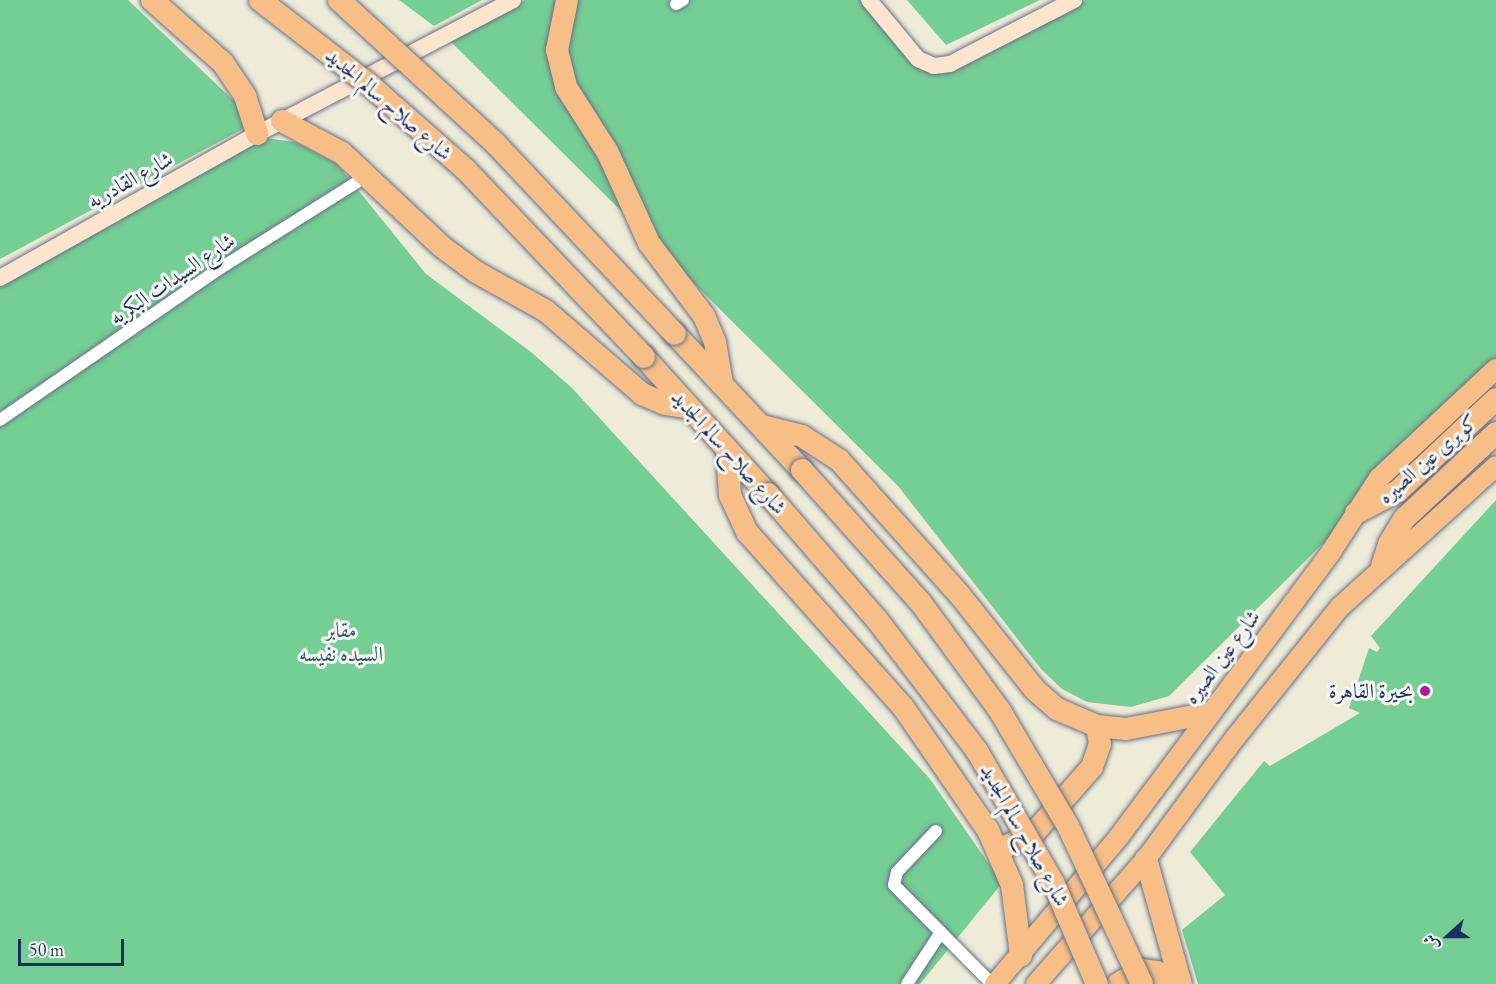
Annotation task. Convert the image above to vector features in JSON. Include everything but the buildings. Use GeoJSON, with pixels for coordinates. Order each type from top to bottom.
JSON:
{"type":"FeatureCollection","features":[{"type":"Feature","properties":{"kind":"highway"},"geometry":{"type":"LineString","coordinates":[[152,0],[223,63],[245,96],[257,134]]}},
{"type":"Feature","properties":{"kind":"highway","name":"شارع صلاح سالم الجديد"},"geometry":{"type":"LineString","coordinates":[[260,0],[372,87],[466,170],[644,357],[768,494],[878,621],[977,751],[1048,872],[1097,984]]}},
{"type":"Feature","properties":{"kind":"highway","name":"شارع صلاح سالم الجديد"},"geometry":{"type":"LineString","coordinates":[[339,0],[495,143],[762,426],[907,585],[1000,711],[1068,826],[1142,984]]}},
{"type":"Feature","properties":{"kind":"highway"},"geometry":{"type":"LineString","coordinates":[[567,0],[558,50],[566,87],[608,153],[649,243],[704,316],[719,356],[722,384]]}},
{"type":"Feature","properties":{"kind":"highway"},"geometry":{"type":"LineString","coordinates":[[282,121],[328,143],[368,175],[449,253],[546,311],[642,394],[665,404],[689,408]]}},
{"type":"Feature","properties":{"kind":"highway","name":"كوبرى عين الصيره"},"geometry":{"type":"LineString","coordinates":[[1356,513],[1398,491],[1496,399]]}},
{"type":"Feature","properties":{"kind":"highway"},"geometry":{"type":"LineString","coordinates":[[762,426],[802,436],[839,460],[959,594],[1035,690],[1057,710],[1097,726],[1140,727],[1209,713]]}},
{"type":"Feature","properties":{"kind":"highway","name":"كوبرى عين الصيره"},"geometry":{"type":"LineString","coordinates":[[1382,566],[1389,544],[1404,519],[1496,433]]}},
{"type":"Feature","properties":{"kind":"highway"},"geometry":{"type":"LineString","coordinates":[[727,451],[730,495],[747,532],[903,707],[952,775],[998,849],[1014,894],[1021,955]]}},
{"type":"Feature","properties":{"kind":"highway"},"geometry":{"type":"LineString","coordinates":[[998,849],[1034,833],[1092,767],[1100,744],[1097,726]]}},
{"type":"Feature","properties":{"kind":"highway"},"geometry":{"type":"LineString","coordinates":[[1146,859],[1181,984]]}},
{"type":"Feature","properties":{"kind":"highway"},"geometry":{"type":"LineString","coordinates":[[1118,984],[1141,970],[1157,972],[1172,984]]}},
{"type":"Feature","properties":{"kind":"main road","name":"شارع عين الصيره"},"geometry":{"type":"LineString","coordinates":[[994,984],[1021,955],[1118,838],[1331,552],[1379,478],[1496,369]]}},
{"type":"Feature","properties":{"kind":"main road"},"geometry":{"type":"LineString","coordinates":[[1036,984],[1146,859],[1304,650],[1382,566],[1496,466]]}},
{"type":"Feature","properties":{"kind":"street","name":"شارع القادريه"},"geometry":{"type":"LineString","coordinates":[[0,278],[257,134],[513,0]]}},
{"type":"Feature","properties":{"kind":"street"},"geometry":{"type":"LineString","coordinates":[[869,0],[918,59],[934,66],[950,64],[1074,0]]}},
{"type":"Feature","properties":{"kind":"street","name":"شارع السيدات البكريه"},"geometry":{"type":"LineString","coordinates":[[0,420],[219,269],[368,175]]}},
{"type":"Feature","properties":{"kind":"street"},"geometry":{"type":"LineString","coordinates":[[936,831],[893,881],[896,889],[994,984]]}},
{"type":"Feature","properties":{"kind":"street"},"geometry":{"type":"LineString","coordinates":[[908,984],[941,932]]}},
{"type":"Feature","properties":{"kind":"green space"},"geometry":{"type":"Polygon","coordinates":[[[0,0],[128,0],[256,122],[0,259],[0,0]]]}},
{"type":"Feature","properties":{"kind":"green space"},"geometry":{"type":"Polygon","coordinates":[[[399,0],[482,0],[434,26],[399,0]]]}},
{"type":"Feature","properties":{"kind":"green space"},"geometry":{"type":"Polygon","coordinates":[[[525,0],[870,0],[935,70],[1086,0],[1496,0],[1496,372],[1169,696],[1131,707],[1087,702],[1062,689],[1041,669],[898,486],[449,40],[525,0]]]}},
{"type":"Feature","properties":{"kind":"green space"},"geometry":{"type":"Polygon","coordinates":[[[907,0],[1040,0],[946,45],[907,0]]]}},
{"type":"Feature","properties":{"kind":"green space","name":"مقابر السيده نفيسه"},"geometry":{"type":"Polygon","coordinates":[[[265,138],[295,142],[337,164],[426,274],[531,352],[572,388],[930,779],[1002,883],[920,984],[0,984],[0,281],[265,138]]]}},
{"type":"Feature","properties":{"kind":"green space"},"geometry":{"type":"Polygon","coordinates":[[[1496,500],[1496,984],[1198,984],[1182,930],[1225,895],[1190,852],[1264,761],[1270,766],[1360,713],[1349,708],[1369,648],[1377,652],[1380,648],[1371,636],[1496,500]]]}},
{"type":"Feature","properties":{"kind":"place","name":"بحيرة القاهرة"},"geometry":{"type":"Point","coordinates":[1425,691]}}]}
